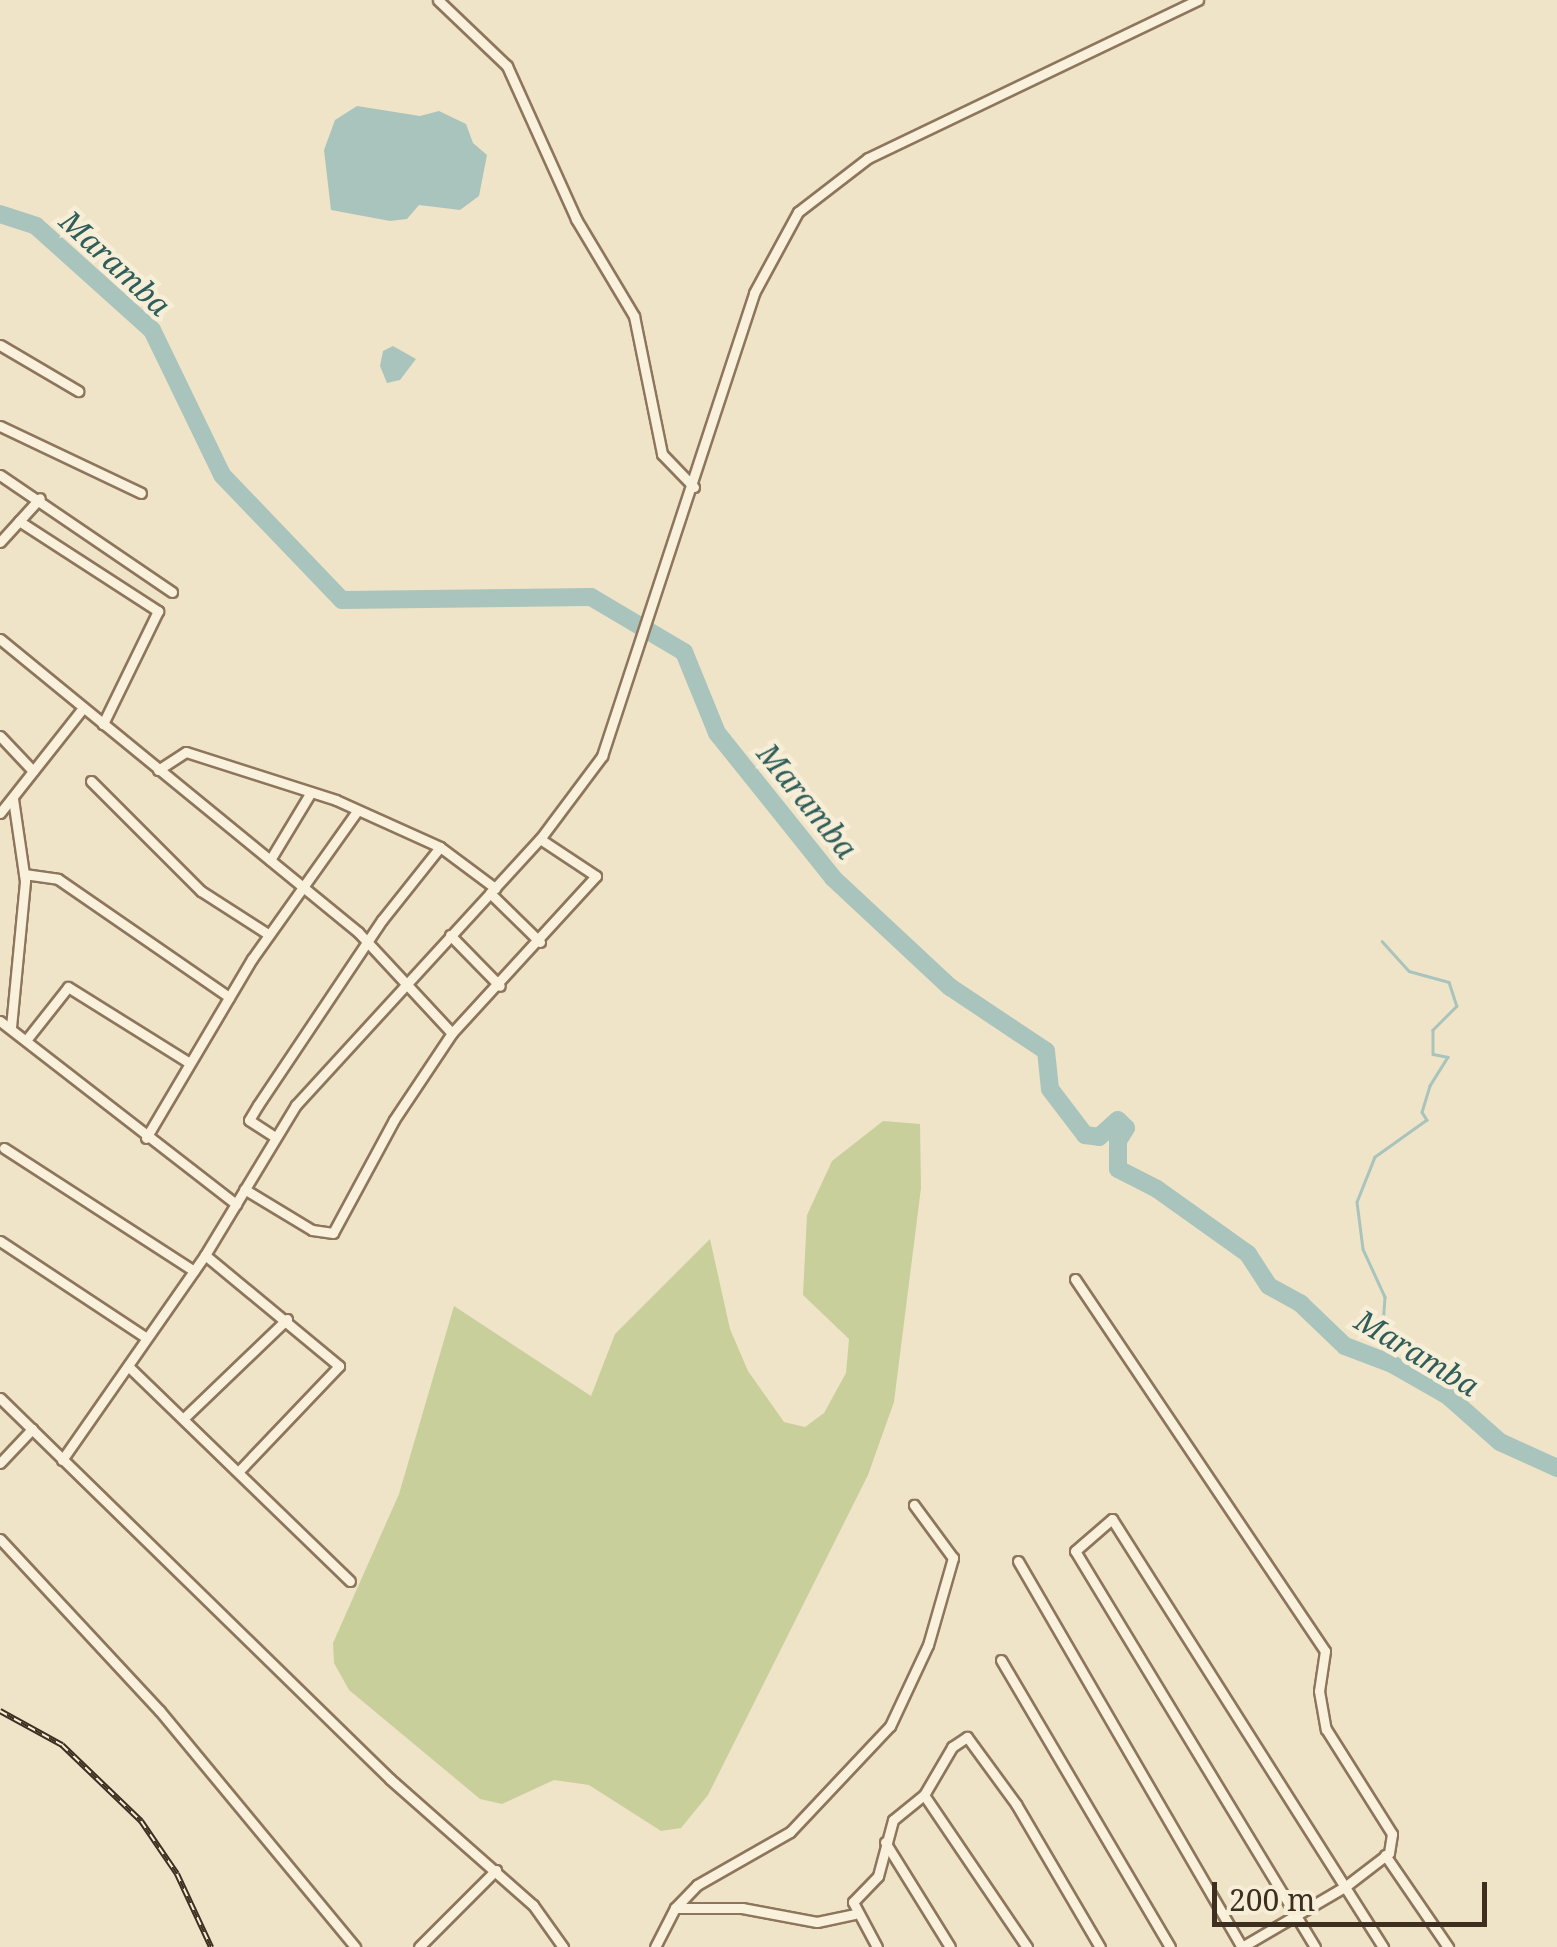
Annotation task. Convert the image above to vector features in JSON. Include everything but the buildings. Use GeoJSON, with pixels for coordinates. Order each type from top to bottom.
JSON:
{"type":"FeatureCollection","features":[{"type":"Feature","properties":{"kind":"street"},"geometry":{"type":"LineString","coordinates":[[438,0],[507,66],[576,219],[634,316],[662,454],[694,487]]}},
{"type":"Feature","properties":{"kind":"street"},"geometry":{"type":"LineString","coordinates":[[62,1460],[205,1255],[274,1137],[322,1074],[540,839],[602,756],[694,487],[754,293],[782,234],[818,192],[868,158],[1198,0]]}},
{"type":"Feature","properties":{"kind":"street"},"geometry":{"type":"LineString","coordinates":[[0,345],[78,391]]}},
{"type":"Feature","properties":{"kind":"street"},"geometry":{"type":"LineString","coordinates":[[0,426],[141,492]]}},
{"type":"Feature","properties":{"kind":"street"},"geometry":{"type":"LineString","coordinates":[[0,475],[40,498],[172,592]]}},
{"type":"Feature","properties":{"kind":"street"},"geometry":{"type":"LineString","coordinates":[[0,542],[40,498]]}},
{"type":"Feature","properties":{"kind":"street"},"geometry":{"type":"LineString","coordinates":[[19,521],[158,611],[103,724]]}},
{"type":"Feature","properties":{"kind":"street"},"geometry":{"type":"LineString","coordinates":[[0,639],[368,942],[452,1033]]}},
{"type":"Feature","properties":{"kind":"street"},"geometry":{"type":"LineString","coordinates":[[0,813],[83,708]]}},
{"type":"Feature","properties":{"kind":"street"},"geometry":{"type":"LineString","coordinates":[[0,736],[33,771]]}},
{"type":"Feature","properties":{"kind":"street"},"geometry":{"type":"LineString","coordinates":[[158,770],[186,752],[311,792],[440,847],[492,890],[540,942]]}},
{"type":"Feature","properties":{"kind":"street"},"geometry":{"type":"LineString","coordinates":[[92,781],[201,891],[268,934]]}},
{"type":"Feature","properties":{"kind":"street"},"geometry":{"type":"LineString","coordinates":[[270,860],[311,792]]}},
{"type":"Feature","properties":{"kind":"street"},"geometry":{"type":"LineString","coordinates":[[11,1027],[24,874],[13,799]]}},
{"type":"Feature","properties":{"kind":"street"},"geometry":{"type":"LineString","coordinates":[[146,1138],[268,934],[357,811]]}},
{"type":"Feature","properties":{"kind":"street"},"geometry":{"type":"LineString","coordinates":[[244,1189],[312,1230],[334,1233],[452,1033],[540,942],[597,872],[540,839]]}},
{"type":"Feature","properties":{"kind":"street"},"geometry":{"type":"LineString","coordinates":[[274,1137],[249,1120],[368,942],[440,847]]}},
{"type":"Feature","properties":{"kind":"street"},"geometry":{"type":"LineString","coordinates":[[24,874],[64,882],[229,997]]}},
{"type":"Feature","properties":{"kind":"street"},"geometry":{"type":"LineString","coordinates":[[450,934],[500,986]]}},
{"type":"Feature","properties":{"kind":"street"},"geometry":{"type":"LineString","coordinates":[[28,1038],[68,987],[188,1062]]}},
{"type":"Feature","properties":{"kind":"street"},"geometry":{"type":"LineString","coordinates":[[0,1021],[28,1038],[146,1138],[236,1204]]}},
{"type":"Feature","properties":{"kind":"street"},"geometry":{"type":"LineString","coordinates":[[4,1148],[194,1270]]}},
{"type":"Feature","properties":{"kind":"street"},"geometry":{"type":"LineString","coordinates":[[0,1241],[145,1337]]}},
{"type":"Feature","properties":{"kind":"street"},"geometry":{"type":"LineString","coordinates":[[205,1255],[287,1319],[339,1366],[239,1471]]}},
{"type":"Feature","properties":{"kind":"street"},"geometry":{"type":"LineString","coordinates":[[1018,1561],[1242,1947],[1346,1886],[1385,1856],[1392,1834],[1323,1720],[1319,1690],[1326,1651],[1074,1279]]}},
{"type":"Feature","properties":{"kind":"street"},"geometry":{"type":"LineString","coordinates":[[186,1416],[287,1319]]}},
{"type":"Feature","properties":{"kind":"street"},"geometry":{"type":"LineString","coordinates":[[128,1366],[186,1416],[350,1581]]}},
{"type":"Feature","properties":{"kind":"street"},"geometry":{"type":"LineString","coordinates":[[0,1398],[379,1769],[496,1870],[564,1947]]}},
{"type":"Feature","properties":{"kind":"street"},"geometry":{"type":"LineString","coordinates":[[0,1463],[32,1429]]}},
{"type":"Feature","properties":{"kind":"street"},"geometry":{"type":"LineString","coordinates":[[655,1947],[675,1908],[697,1885],[790,1832],[890,1726],[928,1645],[953,1558],[930,1534],[914,1505]]}},
{"type":"Feature","properties":{"kind":"street"},"geometry":{"type":"LineString","coordinates":[[1315,1947],[1075,1552],[1112,1519],[1382,1947]]}},
{"type":"Feature","properties":{"kind":"street"},"geometry":{"type":"LineString","coordinates":[[0,1539],[160,1710],[355,1947]]}},
{"type":"Feature","properties":{"kind":"street"},"geometry":{"type":"LineString","coordinates":[[1000,1660],[1170,1947]]}},
{"type":"Feature","properties":{"kind":"street"},"geometry":{"type":"LineString","coordinates":[[877,1947],[854,1914],[860,1891],[878,1876],[893,1820],[924,1795],[957,1742],[971,1739],[1100,1947]]}},
{"type":"Feature","properties":{"kind":"street"},"geometry":{"type":"LineString","coordinates":[[924,1795],[1027,1947]]}},
{"type":"Feature","properties":{"kind":"street"},"geometry":{"type":"LineString","coordinates":[[885,1842],[950,1947]]}},
{"type":"Feature","properties":{"kind":"street"},"geometry":{"type":"LineString","coordinates":[[1385,1856],[1448,1947]]}},
{"type":"Feature","properties":{"kind":"street"},"geometry":{"type":"LineString","coordinates":[[419,1947],[496,1870]]}},
{"type":"Feature","properties":{"kind":"street"},"geometry":{"type":"LineString","coordinates":[[675,1908],[742,1908],[798,1921],[854,1914]]}},
{"type":"Feature","properties":{"kind":"green space"},"geometry":{"type":"Polygon","coordinates":[[[883,1121],[920,1124],[921,1188],[894,1402],[868,1475],[708,1795],[681,1828],[661,1831],[589,1785],[554,1780],[502,1804],[480,1799],[349,1690],[334,1663],[333,1643],[399,1494],[454,1306],[591,1396],[615,1334],[710,1239],[730,1329],[748,1371],[784,1422],[805,1427],[824,1413],[846,1373],[849,1339],[803,1295],[807,1215],[832,1161],[883,1121]]]}},
{"type":"Feature","properties":{"kind":"water"},"geometry":{"type":"Polygon","coordinates":[[[357,106],[420,116],[439,111],[466,124],[473,143],[487,155],[479,196],[460,210],[419,205],[407,219],[390,221],[331,210],[324,150],[335,120],[357,106]]]}},
{"type":"Feature","properties":{"kind":"water"},"geometry":{"type":"Polygon","coordinates":[[[393,346],[416,359],[400,380],[387,383],[380,366],[383,351],[393,346]]]}},
{"type":"Feature","properties":{"kind":"waterway","name":"Maramba"},"geometry":{"type":"LineString","coordinates":[[0,214],[36,226],[152,330],[222,475],[342,600],[591,597],[684,652],[717,733],[833,878],[950,987],[1046,1051],[1050,1089],[1085,1135],[1099,1137],[1118,1120],[1126,1128],[1118,1141],[1118,1169],[1157,1189],[1248,1254],[1269,1286],[1301,1304],[1345,1346],[1392,1364],[1448,1396],[1500,1442],[1557,1468]]}},
{"type":"Feature","properties":{"kind":"waterway"},"geometry":{"type":"LineString","coordinates":[[1382,941],[1409,971],[1449,982],[1457,1006],[1433,1030],[1433,1054],[1448,1057],[1430,1086],[1422,1112],[1427,1120],[1375,1157],[1357,1202],[1363,1249],[1385,1297],[1383,1327],[1392,1364]]}},
{"type":"Feature","properties":{"kind":"railway"},"geometry":{"type":"LineString","coordinates":[[0,1711],[62,1745],[141,1821],[177,1874],[211,1947]]}}]}
